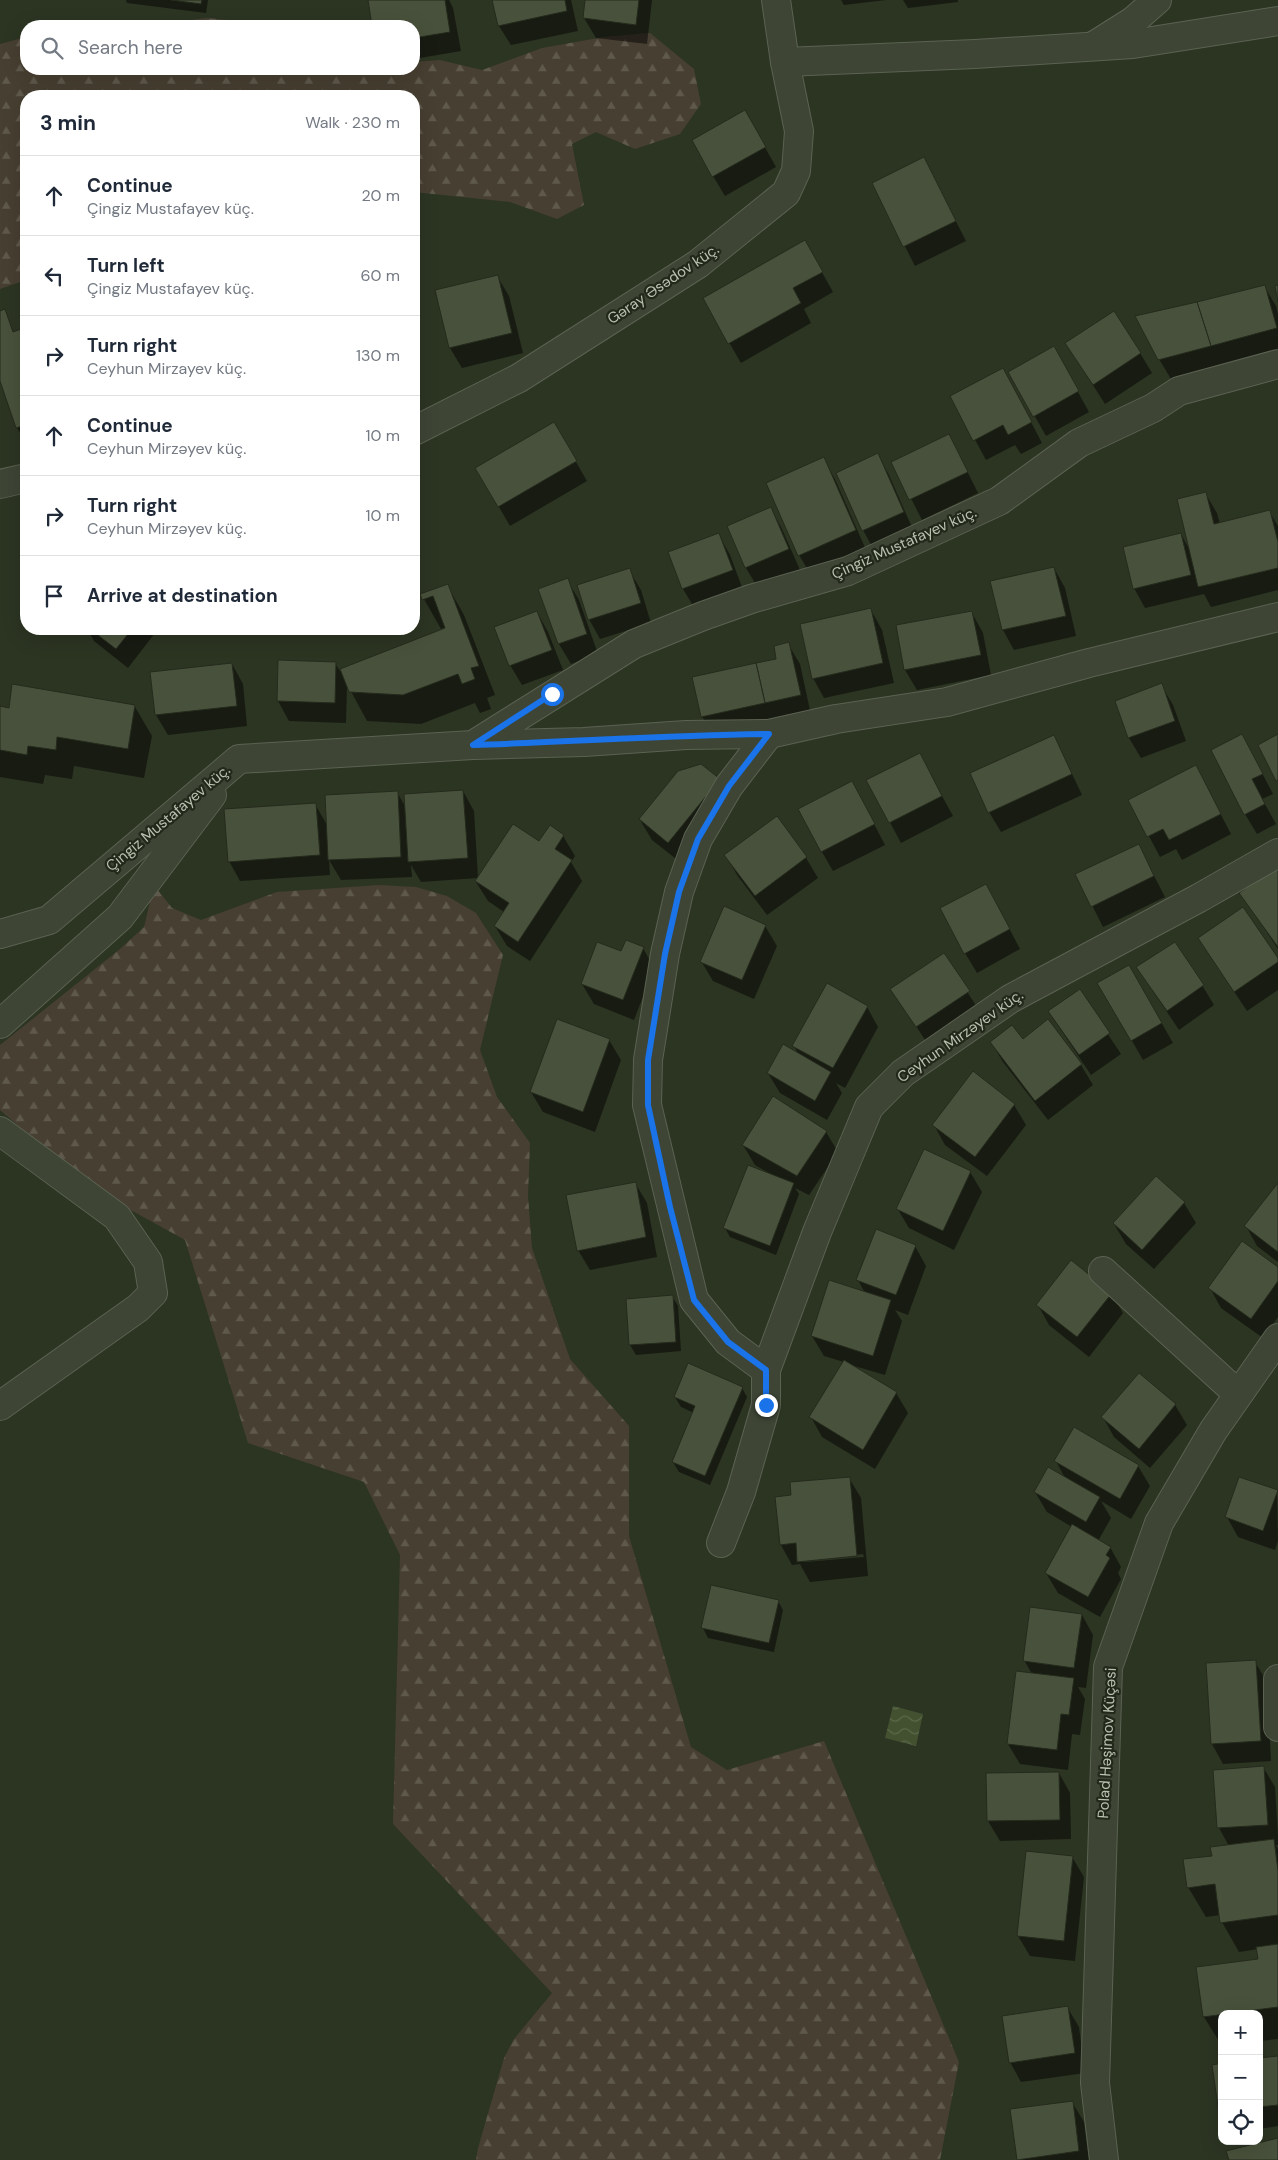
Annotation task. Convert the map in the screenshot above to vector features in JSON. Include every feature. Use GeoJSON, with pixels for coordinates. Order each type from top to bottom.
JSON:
{"type":"FeatureCollection","features":[{"type":"Feature","properties":{"kind":"street","name":"Gəray Əsədov küç."},"geometry":{"type":"LineString","coordinates":[[420,428],[519,378],[690,269],[786,193],[796,172],[799,131],[785,62],[776,0]]}},
{"type":"Feature","properties":{"kind":"street"},"geometry":{"type":"LineString","coordinates":[[1094,46],[1132,21],[1157,0]]}},
{"type":"Feature","properties":{"kind":"street"},"geometry":{"type":"LineString","coordinates":[[785,62],[1133,44],[1278,21]]}},
{"type":"Feature","properties":{"kind":"street","name":"Çingiz Mustafayev küç."},"geometry":{"type":"LineString","coordinates":[[473,745],[634,644],[711,613],[848,571],[1000,501],[1079,443],[1153,408],[1179,391],[1278,364]]}},
{"type":"Feature","properties":{"kind":"street"},"geometry":{"type":"LineString","coordinates":[[0,484],[20,479]]}},
{"type":"Feature","properties":{"kind":"street","name":"Çingiz Mustafayev küç."},"geometry":{"type":"LineString","coordinates":[[0,934],[49,920],[239,759],[473,745],[584,742],[686,735],[769,734],[836,719],[947,702],[1089,663],[1278,617]]}},
{"type":"Feature","properties":{"kind":"street"},"geometry":{"type":"LineString","coordinates":[[766,1370],[728,1342],[694,1300],[670,1207],[648,1105],[648,1060],[669,936],[679,892],[698,839],[729,786],[769,734]]}},
{"type":"Feature","properties":{"kind":"street"},"geometry":{"type":"LineString","coordinates":[[0,1024],[120,917],[239,759]]}},
{"type":"Feature","properties":{"kind":"street","name":"Ceyhun Mirzəyev küç."},"geometry":{"type":"LineString","coordinates":[[721,1543],[741,1492],[766,1405],[766,1370],[818,1232],[870,1108],[903,1072],[1010,998],[1199,898],[1278,853]]}},
{"type":"Feature","properties":{"kind":"street"},"geometry":{"type":"LineString","coordinates":[[0,1131],[117,1217],[148,1262],[153,1293],[138,1308],[0,1406]]}},
{"type":"Feature","properties":{"kind":"street"},"geometry":{"type":"LineString","coordinates":[[1103,1271],[1238,1394]]}},
{"type":"Feature","properties":{"kind":"street","name":"Polad Həşimov Küçəsi"},"geometry":{"type":"LineString","coordinates":[[1104,2160],[1095,2083],[1108,1668],[1159,1523],[1212,1431],[1278,1338]]}},
{"type":"Feature","properties":{"kind":"street"},"geometry":{"type":"LineString","coordinates":[[1278,1678],[1278,1727]]}},
{"type":"Feature","properties":{"kind":"green space"},"geometry":{"type":"Polygon","coordinates":[[[206,18],[228,20],[191,20],[206,18]]]}},
{"type":"Feature","properties":{"kind":"green space"},"geometry":{"type":"Polygon","coordinates":[[[650,33],[694,69],[701,104],[680,134],[635,149],[596,132],[572,144],[584,205],[557,219],[510,202],[420,193],[420,90],[20,90],[20,282],[0,289],[0,44],[20,39],[20,75],[420,75],[420,62],[440,60],[482,70],[542,48],[604,37],[650,33]]]}},
{"type":"Feature","properties":{"kind":"green space"},"geometry":{"type":"Polygon","coordinates":[[[154,885],[172,908],[201,920],[277,892],[379,885],[416,887],[447,896],[476,913],[503,955],[480,1050],[497,1097],[530,1143],[528,1196],[532,1248],[570,1359],[629,1426],[629,1536],[691,1747],[727,1770],[824,1741],[959,2062],[940,2160],[476,2160],[504,2058],[514,2039],[552,1993],[393,1824],[400,1555],[364,1482],[248,1443],[185,1240],[89,1187],[0,1110],[0,1045],[120,949],[144,927],[154,885]]]}},
{"type":"Feature","properties":{"kind":"water"},"geometry":{"type":"Polygon","coordinates":[[[893,1706],[923,1714],[916,1746],[885,1738],[893,1706]]]}},
{"type":"Feature","properties":{"kind":"building"},"geometry":{"type":"Polygon","coordinates":[[[171,0],[202,0],[201,4],[171,0]]]}},
{"type":"Feature","properties":{"kind":"building"},"geometry":{"type":"Polygon","coordinates":[[[368,0],[445,0],[450,32],[420,37],[420,20],[371,20],[368,0]]]}},
{"type":"Feature","properties":{"kind":"building"},"geometry":{"type":"Polygon","coordinates":[[[492,0],[565,0],[567,11],[498,26],[492,0]]]}},
{"type":"Feature","properties":{"kind":"building"},"geometry":{"type":"Polygon","coordinates":[[[585,0],[639,0],[636,25],[583,18],[585,0]]]}},
{"type":"Feature","properties":{"kind":"building"},"geometry":{"type":"Polygon","coordinates":[[[745,110],[766,147],[712,177],[692,140],[745,110]]]}},
{"type":"Feature","properties":{"kind":"building"},"geometry":{"type":"Polygon","coordinates":[[[924,157],[956,221],[903,247],[872,183],[924,157]]]}},
{"type":"Feature","properties":{"kind":"building"},"geometry":{"type":"Polygon","coordinates":[[[805,240],[823,272],[793,288],[801,303],[728,344],[703,298],[805,240]]]}},
{"type":"Feature","properties":{"kind":"building"},"geometry":{"type":"Polygon","coordinates":[[[498,275],[512,333],[449,348],[435,290],[498,275]]]}},
{"type":"Feature","properties":{"kind":"building"},"geometry":{"type":"Polygon","coordinates":[[[1265,285],[1277,328],[1211,346],[1197,302],[1265,285]]]}},
{"type":"Feature","properties":{"kind":"building"},"geometry":{"type":"Polygon","coordinates":[[[1278,285],[1278,302],[1275,286],[1278,285]]]}},
{"type":"Feature","properties":{"kind":"building"},"geometry":{"type":"Polygon","coordinates":[[[1197,302],[1211,346],[1158,360],[1135,316],[1197,302]]]}},
{"type":"Feature","properties":{"kind":"building"},"geometry":{"type":"Polygon","coordinates":[[[5,309],[13,332],[20,329],[20,427],[16,428],[0,381],[0,311],[5,309]]]}},
{"type":"Feature","properties":{"kind":"building"},"geometry":{"type":"Polygon","coordinates":[[[1114,311],[1141,353],[1093,385],[1065,343],[1114,311]]]}},
{"type":"Feature","properties":{"kind":"building"},"geometry":{"type":"Polygon","coordinates":[[[1054,346],[1079,391],[1033,417],[1008,372],[1054,346]]]}},
{"type":"Feature","properties":{"kind":"building"},"geometry":{"type":"Polygon","coordinates":[[[1003,368],[1032,422],[1008,435],[1003,425],[973,441],[950,396],[1003,368]]]}},
{"type":"Feature","properties":{"kind":"building"},"geometry":{"type":"Polygon","coordinates":[[[554,422],[577,461],[498,507],[475,468],[554,422]]]}},
{"type":"Feature","properties":{"kind":"building"},"geometry":{"type":"Polygon","coordinates":[[[949,434],[968,472],[909,500],[891,462],[949,434]]]}},
{"type":"Feature","properties":{"kind":"building"},"geometry":{"type":"Polygon","coordinates":[[[878,453],[904,512],[862,531],[836,473],[878,453]]]}},
{"type":"Feature","properties":{"kind":"building"},"geometry":{"type":"Polygon","coordinates":[[[824,457],[856,530],[798,556],[766,483],[824,457]]]}},
{"type":"Feature","properties":{"kind":"building"},"geometry":{"type":"Polygon","coordinates":[[[1206,492],[1214,524],[1270,510],[1278,542],[1278,568],[1198,587],[1177,499],[1206,492]]]}},
{"type":"Feature","properties":{"kind":"building"},"geometry":{"type":"Polygon","coordinates":[[[771,507],[789,549],[745,568],[727,526],[771,507]]]}},
{"type":"Feature","properties":{"kind":"building"},"geometry":{"type":"Polygon","coordinates":[[[719,533],[733,570],[682,589],[668,552],[719,533]]]}},
{"type":"Feature","properties":{"kind":"building"},"geometry":{"type":"Polygon","coordinates":[[[1181,533],[1191,575],[1133,589],[1123,547],[1181,533]]]}},
{"type":"Feature","properties":{"kind":"building"},"geometry":{"type":"Polygon","coordinates":[[[1054,567],[1066,616],[1002,630],[990,581],[1054,567]]]}},
{"type":"Feature","properties":{"kind":"building"},"geometry":{"type":"Polygon","coordinates":[[[630,568],[641,603],[588,620],[577,585],[630,568]]]}},
{"type":"Feature","properties":{"kind":"building"},"geometry":{"type":"Polygon","coordinates":[[[568,578],[587,634],[558,644],[538,589],[568,578]]]}},
{"type":"Feature","properties":{"kind":"building"},"geometry":{"type":"Polygon","coordinates":[[[448,584],[479,666],[471,668],[475,679],[462,684],[458,674],[403,695],[349,692],[340,669],[445,628],[433,596],[422,600],[420,594],[448,584]]]}},
{"type":"Feature","properties":{"kind":"building"},"geometry":{"type":"Polygon","coordinates":[[[871,608],[883,663],[812,679],[800,624],[871,608]]]}},
{"type":"Feature","properties":{"kind":"building"},"geometry":{"type":"Polygon","coordinates":[[[537,611],[552,650],[509,666],[494,627],[537,611]]]}},
{"type":"Feature","properties":{"kind":"building"},"geometry":{"type":"Polygon","coordinates":[[[972,611],[981,655],[904,670],[896,625],[972,611]]]}},
{"type":"Feature","properties":{"kind":"building"},"geometry":{"type":"Polygon","coordinates":[[[98,635],[127,635],[116,649],[98,635]]]}},
{"type":"Feature","properties":{"kind":"building"},"geometry":{"type":"Polygon","coordinates":[[[789,642],[801,695],[765,703],[756,663],[776,659],[774,646],[789,642]]]}},
{"type":"Feature","properties":{"kind":"building"},"geometry":{"type":"Polygon","coordinates":[[[278,660],[336,662],[335,703],[277,701],[278,660]]]}},
{"type":"Feature","properties":{"kind":"building"},"geometry":{"type":"Polygon","coordinates":[[[232,663],[237,706],[155,715],[150,672],[232,663]]]}},
{"type":"Feature","properties":{"kind":"building"},"geometry":{"type":"Polygon","coordinates":[[[756,663],[765,703],[701,717],[692,677],[756,663]]]}},
{"type":"Feature","properties":{"kind":"building"},"geometry":{"type":"Polygon","coordinates":[[[1162,683],[1175,721],[1128,738],[1115,701],[1162,683]]]}},
{"type":"Feature","properties":{"kind":"building"},"geometry":{"type":"Polygon","coordinates":[[[12,684],[135,705],[128,749],[57,737],[56,750],[28,746],[27,755],[0,750],[0,706],[9,708],[12,684]]]}},
{"type":"Feature","properties":{"kind":"building"},"geometry":{"type":"Polygon","coordinates":[[[1242,734],[1263,774],[1252,779],[1265,804],[1244,815],[1211,750],[1242,734]]]}},
{"type":"Feature","properties":{"kind":"building"},"geometry":{"type":"Polygon","coordinates":[[[1278,734],[1278,780],[1276,781],[1258,745],[1278,734]]]}},
{"type":"Feature","properties":{"kind":"building"},"geometry":{"type":"Polygon","coordinates":[[[1054,735],[1072,774],[988,813],[970,773],[1054,735]]]}},
{"type":"Feature","properties":{"kind":"building"},"geometry":{"type":"Polygon","coordinates":[[[920,753],[942,796],[889,823],[866,780],[920,753]]]}},
{"type":"Feature","properties":{"kind":"building"},"geometry":{"type":"Polygon","coordinates":[[[701,764],[720,779],[668,843],[639,819],[678,771],[701,764]]]}},
{"type":"Feature","properties":{"kind":"building"},"geometry":{"type":"Polygon","coordinates":[[[1196,765],[1221,814],[1169,840],[1163,829],[1147,837],[1128,800],[1196,765]]]}},
{"type":"Feature","properties":{"kind":"building"},"geometry":{"type":"Polygon","coordinates":[[[852,781],[875,824],[821,852],[798,809],[852,781]]]}},
{"type":"Feature","properties":{"kind":"building"},"geometry":{"type":"Polygon","coordinates":[[[463,790],[468,858],[408,862],[404,794],[463,790]]]}},
{"type":"Feature","properties":{"kind":"building"},"geometry":{"type":"Polygon","coordinates":[[[398,791],[401,857],[328,860],[325,795],[398,791]]]}},
{"type":"Feature","properties":{"kind":"building"},"geometry":{"type":"Polygon","coordinates":[[[316,803],[320,855],[228,862],[224,809],[316,803]]]}},
{"type":"Feature","properties":{"kind":"building"},"geometry":{"type":"Polygon","coordinates":[[[777,816],[807,857],[755,896],[724,855],[777,816]]]}},
{"type":"Feature","properties":{"kind":"building"},"geometry":{"type":"Polygon","coordinates":[[[513,824],[539,841],[550,825],[564,835],[555,849],[572,860],[518,942],[494,926],[509,903],[475,881],[513,824]]]}},
{"type":"Feature","properties":{"kind":"building"},"geometry":{"type":"Polygon","coordinates":[[[1139,844],[1154,876],[1091,907],[1075,874],[1139,844]]]}},
{"type":"Feature","properties":{"kind":"building"},"geometry":{"type":"Polygon","coordinates":[[[1278,865],[1278,947],[1239,893],[1278,865]]]}},
{"type":"Feature","properties":{"kind":"building"},"geometry":{"type":"Polygon","coordinates":[[[986,884],[1010,929],[964,954],[940,908],[986,884]]]}},
{"type":"Feature","properties":{"kind":"building"},"geometry":{"type":"Polygon","coordinates":[[[724,906],[766,925],[742,980],[700,962],[724,906]]]}},
{"type":"Feature","properties":{"kind":"building"},"geometry":{"type":"Polygon","coordinates":[[[1243,907],[1278,958],[1278,962],[1234,992],[1198,938],[1243,907]]]}},
{"type":"Feature","properties":{"kind":"building"},"geometry":{"type":"Polygon","coordinates":[[[626,940],[644,947],[623,1000],[581,984],[597,942],[621,951],[626,940]]]}},
{"type":"Feature","properties":{"kind":"building"},"geometry":{"type":"Polygon","coordinates":[[[1175,942],[1204,985],[1167,1011],[1136,967],[1175,942]]]}},
{"type":"Feature","properties":{"kind":"building"},"geometry":{"type":"Polygon","coordinates":[[[944,953],[970,991],[916,1027],[890,989],[944,953]]]}},
{"type":"Feature","properties":{"kind":"building"},"geometry":{"type":"Polygon","coordinates":[[[1129,965],[1162,1023],[1131,1041],[1097,983],[1129,965]]]}},
{"type":"Feature","properties":{"kind":"building"},"geometry":{"type":"Polygon","coordinates":[[[827,983],[868,1006],[833,1068],[792,1046],[827,983]]]}},
{"type":"Feature","properties":{"kind":"building"},"geometry":{"type":"Polygon","coordinates":[[[1080,989],[1110,1033],[1079,1055],[1048,1011],[1080,989]]]}},
{"type":"Feature","properties":{"kind":"building"},"geometry":{"type":"Polygon","coordinates":[[[557,1019],[610,1039],[583,1112],[530,1092],[557,1019]]]}},
{"type":"Feature","properties":{"kind":"building"},"geometry":{"type":"Polygon","coordinates":[[[1048,1019],[1082,1064],[1035,1101],[990,1042],[1012,1025],[1023,1039],[1048,1019]]]}},
{"type":"Feature","properties":{"kind":"building"},"geometry":{"type":"Polygon","coordinates":[[[783,1044],[831,1072],[815,1101],[767,1073],[783,1044]]]}},
{"type":"Feature","properties":{"kind":"building"},"geometry":{"type":"Polygon","coordinates":[[[973,1071],[1015,1104],[975,1157],[932,1125],[973,1071]]]}},
{"type":"Feature","properties":{"kind":"building"},"geometry":{"type":"Polygon","coordinates":[[[773,1096],[827,1131],[797,1176],[742,1145],[773,1096]]]}},
{"type":"Feature","properties":{"kind":"building"},"geometry":{"type":"Polygon","coordinates":[[[924,1149],[971,1171],[943,1231],[896,1209],[924,1149]]]}},
{"type":"Feature","properties":{"kind":"building"},"geometry":{"type":"Polygon","coordinates":[[[748,1165],[794,1183],[770,1246],[723,1228],[748,1165]]]}},
{"type":"Feature","properties":{"kind":"building"},"geometry":{"type":"Polygon","coordinates":[[[1156,1176],[1185,1202],[1142,1250],[1113,1223],[1156,1176]]]}},
{"type":"Feature","properties":{"kind":"building"},"geometry":{"type":"Polygon","coordinates":[[[636,1182],[646,1237],[577,1251],[566,1195],[636,1182]]]}},
{"type":"Feature","properties":{"kind":"building"},"geometry":{"type":"Polygon","coordinates":[[[1278,1183],[1278,1252],[1244,1226],[1278,1183]]]}},
{"type":"Feature","properties":{"kind":"building"},"geometry":{"type":"Polygon","coordinates":[[[876,1229],[916,1245],[896,1295],[856,1280],[876,1229]]]}},
{"type":"Feature","properties":{"kind":"building"},"geometry":{"type":"Polygon","coordinates":[[[1242,1241],[1278,1267],[1278,1281],[1251,1319],[1208,1288],[1242,1241]]]}},
{"type":"Feature","properties":{"kind":"building"},"geometry":{"type":"Polygon","coordinates":[[[1071,1260],[1112,1293],[1077,1337],[1036,1305],[1071,1260]]]}},
{"type":"Feature","properties":{"kind":"building"},"geometry":{"type":"Polygon","coordinates":[[[829,1280],[891,1300],[873,1356],[811,1336],[829,1280]]]}},
{"type":"Feature","properties":{"kind":"building"},"geometry":{"type":"Polygon","coordinates":[[[673,1295],[676,1342],[629,1345],[626,1299],[673,1295]]]}},
{"type":"Feature","properties":{"kind":"building"},"geometry":{"type":"Polygon","coordinates":[[[844,1360],[897,1392],[863,1450],[809,1417],[844,1360]]]}},
{"type":"Feature","properties":{"kind":"building"},"geometry":{"type":"Polygon","coordinates":[[[688,1363],[743,1387],[705,1476],[672,1462],[695,1406],[674,1397],[688,1363]]]}},
{"type":"Feature","properties":{"kind":"building"},"geometry":{"type":"Polygon","coordinates":[[[1139,1373],[1176,1404],[1139,1449],[1101,1417],[1139,1373]]]}},
{"type":"Feature","properties":{"kind":"building"},"geometry":{"type":"Polygon","coordinates":[[[1074,1427],[1139,1465],[1120,1499],[1054,1461],[1074,1427]]]}},
{"type":"Feature","properties":{"kind":"building"},"geometry":{"type":"Polygon","coordinates":[[[1048,1467],[1100,1497],[1086,1522],[1034,1492],[1048,1467]]]}},
{"type":"Feature","properties":{"kind":"building"},"geometry":{"type":"Polygon","coordinates":[[[850,1477],[857,1556],[797,1562],[796,1543],[780,1545],[775,1497],[791,1495],[790,1482],[850,1477]]]}},
{"type":"Feature","properties":{"kind":"building"},"geometry":{"type":"Polygon","coordinates":[[[1239,1477],[1278,1490],[1263,1531],[1225,1517],[1239,1477]]]}},
{"type":"Feature","properties":{"kind":"building"},"geometry":{"type":"Polygon","coordinates":[[[1072,1524],[1111,1547],[1106,1555],[1110,1558],[1088,1597],[1045,1573],[1072,1524]]]}},
{"type":"Feature","properties":{"kind":"building"},"geometry":{"type":"Polygon","coordinates":[[[711,1585],[779,1600],[769,1643],[701,1628],[711,1585]]]}},
{"type":"Feature","properties":{"kind":"building"},"geometry":{"type":"Polygon","coordinates":[[[1030,1607],[1082,1614],[1074,1668],[1023,1661],[1030,1607]]]}},
{"type":"Feature","properties":{"kind":"building"},"geometry":{"type":"Polygon","coordinates":[[[1256,1660],[1261,1741],[1211,1744],[1206,1663],[1256,1660]]]}},
{"type":"Feature","properties":{"kind":"building"},"geometry":{"type":"Polygon","coordinates":[[[1016,1671],[1074,1678],[1069,1715],[1061,1714],[1057,1750],[1007,1744],[1016,1671]]]}},
{"type":"Feature","properties":{"kind":"building"},"geometry":{"type":"Polygon","coordinates":[[[1264,1766],[1268,1825],[1217,1828],[1213,1770],[1264,1766]]]}},
{"type":"Feature","properties":{"kind":"building"},"geometry":{"type":"Polygon","coordinates":[[[1059,1772],[1060,1820],[987,1821],[986,1773],[1059,1772]]]}},
{"type":"Feature","properties":{"kind":"building"},"geometry":{"type":"Polygon","coordinates":[[[1274,1839],[1278,1871],[1278,1915],[1220,1923],[1215,1884],[1187,1888],[1183,1859],[1212,1856],[1210,1847],[1274,1839]]]}},
{"type":"Feature","properties":{"kind":"building"},"geometry":{"type":"Polygon","coordinates":[[[1026,1851],[1073,1856],[1064,1941],[1017,1936],[1026,1851]]]}},
{"type":"Feature","properties":{"kind":"building"},"geometry":{"type":"Polygon","coordinates":[[[1278,1944],[1278,2007],[1256,2010],[1218,2010],[1218,2015],[1203,2017],[1196,1967],[1258,1959],[1256,1947],[1278,1944]]]}},
{"type":"Feature","properties":{"kind":"building"},"geometry":{"type":"Polygon","coordinates":[[[1068,2006],[1075,2053],[1009,2063],[1002,2016],[1068,2006]]]}},
{"type":"Feature","properties":{"kind":"building"},"geometry":{"type":"Polygon","coordinates":[[[1278,2056],[1278,2105],[1263,2107],[1263,2058],[1278,2056]]]}},
{"type":"Feature","properties":{"kind":"building"},"geometry":{"type":"Polygon","coordinates":[[[1218,2064],[1218,2106],[1212,2065],[1218,2064]]]}},
{"type":"Feature","properties":{"kind":"building"},"geometry":{"type":"Polygon","coordinates":[[[1073,2101],[1079,2151],[1017,2160],[1010,2109],[1073,2101]]]}},
{"type":"Feature","properties":{"kind":"building"},"geometry":{"type":"Polygon","coordinates":[[[1278,2138],[1278,2160],[1229,2160],[1226,2151],[1250,2145],[1263,2145],[1263,2142],[1278,2138]]]}},
{"type":"Feature","properties":{"kind":"route"},"geometry":{"type":"LineString","coordinates":[[552,694],[473,745],[584,742],[686,735],[769,734],[729,786],[698,839],[679,892],[665,954],[648,1060],[648,1105],[670,1207],[694,1300],[728,1342],[766,1370],[766,1405]]}}]}
